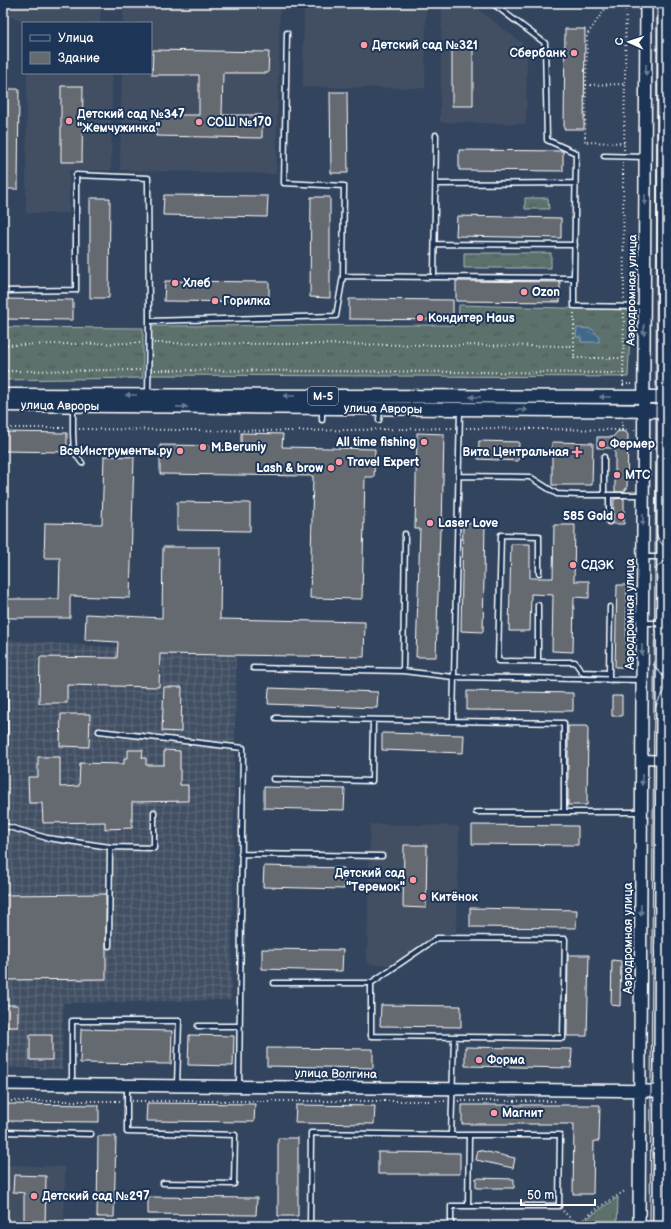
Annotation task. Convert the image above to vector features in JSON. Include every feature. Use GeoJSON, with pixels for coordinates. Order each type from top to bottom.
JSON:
{"type":"FeatureCollection","features":[{"type":"Feature","properties":{"kind":"main road","name":"Аэродромная улица"},"geometry":{"type":"LineString","coordinates":[[639,1226],[646,3]]}},
{"type":"Feature","properties":{"kind":"main road"},"geometry":{"type":"LineString","coordinates":[[659,1226],[664,1091],[666,364],[664,3]]}},
{"type":"Feature","properties":{"kind":"main road","name":"улица Авроры"},"geometry":{"type":"LineString","coordinates":[[3,395],[666,397]]}},
{"type":"Feature","properties":{"kind":"main road","name":"улица Авроры"},"geometry":{"type":"LineString","coordinates":[[3,405],[322,414],[380,414],[460,410],[666,411]]}},
{"type":"Feature","properties":{"kind":"main road","name":"улица Волгина"},"geometry":{"type":"LineString","coordinates":[[3,1084],[664,1091]]}},
{"type":"Feature","properties":{"kind":"street"},"geometry":{"type":"LineString","coordinates":[[642,759],[665,760]]}},
{"type":"Feature","properties":{"kind":"lane"},"geometry":{"type":"LineString","coordinates":[[492,3],[545,42],[548,140],[576,153],[574,306],[624,308],[644,307]]}},
{"type":"Feature","properties":{"kind":"lane"},"geometry":{"type":"LineString","coordinates":[[149,321],[336,316],[343,276],[344,186],[284,183],[287,33]]}},
{"type":"Feature","properties":{"kind":"lane"},"geometry":{"type":"LineString","coordinates":[[434,277],[436,134]]}},
{"type":"Feature","properties":{"kind":"lane"},"geometry":{"type":"LineString","coordinates":[[604,156],[646,157]]}},
{"type":"Feature","properties":{"kind":"lane"},"geometry":{"type":"LineString","coordinates":[[3,291],[76,290],[76,175],[148,178],[148,396]]}},
{"type":"Feature","properties":{"kind":"lane"},"geometry":{"type":"LineString","coordinates":[[436,184],[576,183]]}},
{"type":"Feature","properties":{"kind":"lane"},"geometry":{"type":"LineString","coordinates":[[435,244],[575,245]]}},
{"type":"Feature","properties":{"kind":"lane"},"geometry":{"type":"LineString","coordinates":[[343,276],[574,278]]}},
{"type":"Feature","properties":{"kind":"lane"},"geometry":{"type":"LineString","coordinates":[[73,406],[74,452],[82,463]]}},
{"type":"Feature","properties":{"kind":"lane"},"geometry":{"type":"LineString","coordinates":[[453,721],[460,410]]}},
{"type":"Feature","properties":{"kind":"lane"},"geometry":{"type":"LineString","coordinates":[[604,457],[604,495]]}},
{"type":"Feature","properties":{"kind":"lane"},"geometry":{"type":"LineString","coordinates":[[459,476],[530,477],[557,494],[643,495]]}},
{"type":"Feature","properties":{"kind":"lane"},"geometry":{"type":"LineString","coordinates":[[609,495],[609,522]]}},
{"type":"Feature","properties":{"kind":"lane"},"geometry":{"type":"LineString","coordinates":[[403,671],[405,534]]}},
{"type":"Feature","properties":{"kind":"lane"},"geometry":{"type":"LineString","coordinates":[[539,573],[539,536],[501,535],[498,660],[575,662],[582,672],[609,673]]}},
{"type":"Feature","properties":{"kind":"lane"},"geometry":{"type":"LineString","coordinates":[[643,557],[665,557]]}},
{"type":"Feature","properties":{"kind":"lane"},"geometry":{"type":"LineString","coordinates":[[538,605],[538,662]]}},
{"type":"Feature","properties":{"kind":"lane"},"geometry":{"type":"LineString","coordinates":[[609,680],[610,608]]}},
{"type":"Feature","properties":{"kind":"lane"},"geometry":{"type":"LineString","coordinates":[[643,623],[665,623]]}},
{"type":"Feature","properties":{"kind":"lane"},"geometry":{"type":"LineString","coordinates":[[253,668],[403,671],[453,677],[642,680]]}},
{"type":"Feature","properties":{"kind":"lane"},"geometry":{"type":"LineString","coordinates":[[3,690],[5,690],[5,745]]}},
{"type":"Feature","properties":{"kind":"lane"},"geometry":{"type":"LineString","coordinates":[[276,718],[564,723],[564,812]]}},
{"type":"Feature","properties":{"kind":"lane"},"geometry":{"type":"LineString","coordinates":[[272,779],[372,781],[373,720]]}},
{"type":"Feature","properties":{"kind":"lane"},"geometry":{"type":"LineString","coordinates":[[99,731],[243,748],[238,1086]]}},
{"type":"Feature","properties":{"kind":"lane"},"geometry":{"type":"LineString","coordinates":[[3,827],[8,827],[47,838],[110,847],[154,848],[154,812]]}},
{"type":"Feature","properties":{"kind":"lane"},"geometry":{"type":"LineString","coordinates":[[476,812],[641,812]]}},
{"type":"Feature","properties":{"kind":"lane"},"geometry":{"type":"LineString","coordinates":[[110,847],[110,946]]}},
{"type":"Feature","properties":{"kind":"lane"},"geometry":{"type":"LineString","coordinates":[[241,854],[382,856]]}},
{"type":"Feature","properties":{"kind":"lane"},"geometry":{"type":"LineString","coordinates":[[274,983],[372,983],[437,938],[565,939],[563,1038],[371,1036],[372,983]]}},
{"type":"Feature","properties":{"kind":"lane"},"geometry":{"type":"LineString","coordinates":[[72,1084],[72,1021],[179,1021],[177,1086]]}},
{"type":"Feature","properties":{"kind":"lane"},"geometry":{"type":"LineString","coordinates":[[198,1026],[239,1026]]}},
{"type":"Feature","properties":{"kind":"lane"},"geometry":{"type":"LineString","coordinates":[[451,1135],[454,1037]]}},
{"type":"Feature","properties":{"kind":"lane"},"geometry":{"type":"LineString","coordinates":[[127,1085],[126,1132],[235,1135],[234,1184],[163,1183]]}},
{"type":"Feature","properties":{"kind":"lane"},"geometry":{"type":"LineString","coordinates":[[3,1132],[91,1134]]}},
{"type":"Feature","properties":{"kind":"lane"},"geometry":{"type":"LineString","coordinates":[[310,1226],[311,1134],[560,1135],[559,1206],[451,1206],[451,1226]]}},
{"type":"Feature","properties":{"kind":"lane"},"geometry":{"type":"LineString","coordinates":[[468,1206],[469,1135]]}},
{"type":"Feature","properties":{"kind":"path"},"geometry":{"type":"LineString","coordinates":[[609,3],[587,35],[586,142],[624,143]]}},
{"type":"Feature","properties":{"kind":"path"},"geometry":{"type":"LineString","coordinates":[[623,397],[623,157],[626,3]]}},
{"type":"Feature","properties":{"kind":"path"},"geometry":{"type":"LineString","coordinates":[[586,85],[625,84]]}},
{"type":"Feature","properties":{"kind":"path"},"geometry":{"type":"LineString","coordinates":[[574,306],[574,358],[624,358]]}},
{"type":"Feature","properties":{"kind":"path"},"geometry":{"type":"LineString","coordinates":[[3,345],[148,343],[574,346]]}},
{"type":"Feature","properties":{"kind":"path"},"geometry":{"type":"LineString","coordinates":[[3,371],[148,370],[624,373]]}},
{"type":"Feature","properties":{"kind":"path"},"geometry":{"type":"LineString","coordinates":[[3,428],[297,431],[460,428],[622,430],[622,411]]}},
{"type":"Feature","properties":{"kind":"path"},"geometry":{"type":"LineString","coordinates":[[3,1101],[560,1101]]}},
{"type":"Feature","properties":{"kind":"path"},"geometry":{"type":"LineString","coordinates":[[559,1206],[579,1225],[586,1217],[625,1191]]}},
{"type":"Feature","properties":{"kind":"shaded area"},"geometry":{"type":"Polygon","coordinates":[[[3,3],[101,3],[100,22],[23,22],[3,13],[3,3]]]}},
{"type":"Feature","properties":{"kind":"shaded area","name":"СОШ №170"},"geometry":{"type":"Polygon","coordinates":[[[124,3],[280,3],[276,174],[120,170],[122,74],[152,74],[152,22],[123,22],[124,3]]]}},
{"type":"Feature","properties":{"kind":"shaded area","name":"Детский сад №321"},"geometry":{"type":"Polygon","coordinates":[[[304,3],[426,3],[425,88],[303,87],[304,3]]]}},
{"type":"Feature","properties":{"kind":"shaded area"},"geometry":{"type":"Polygon","coordinates":[[[442,3],[470,3],[527,47],[526,124],[440,122],[442,3]]]}},
{"type":"Feature","properties":{"kind":"shaded area","name":"Детский сад №347 \"Жемчужинка\""},"geometry":{"type":"Polygon","coordinates":[[[27,74],[112,74],[111,170],[69,170],[69,213],[26,213],[27,74]]]}},
{"type":"Feature","properties":{"kind":"shaded area"},"geometry":{"type":"Polygon","coordinates":[[[3,640],[236,655],[231,1000],[63,1003],[62,1069],[3,1067],[3,640]]]}},
{"type":"Feature","properties":{"kind":"shaded area","name":"Детский сад \"Теремок\""},"geometry":{"type":"Polygon","coordinates":[[[370,824],[459,826],[456,934],[436,934],[390,965],[367,964],[370,824]]]}},
{"type":"Feature","properties":{"kind":"shaded area","name":"Детский сад №297"},"geometry":{"type":"Polygon","coordinates":[[[3,1165],[65,1167],[64,1226],[3,1226],[3,1165]]]}},
{"type":"Feature","properties":{"kind":"shaded area"},"geometry":{"type":"Polygon","coordinates":[[[365,1220],[438,1220],[438,1226],[365,1226],[365,1220]]]}},
{"type":"Feature","properties":{"kind":"green space"},"geometry":{"type":"Polygon","coordinates":[[[525,198],[548,198],[549,209],[525,209],[525,198]]]}},
{"type":"Feature","properties":{"kind":"green space"},"geometry":{"type":"Polygon","coordinates":[[[464,253],[551,253],[551,268],[464,268],[464,253]]]}},
{"type":"Feature","properties":{"kind":"green space"},"geometry":{"type":"Polygon","coordinates":[[[459,305],[631,310],[628,377],[149,375],[150,326],[458,325],[459,305]]]}},
{"type":"Feature","properties":{"kind":"green space"},"geometry":{"type":"Polygon","coordinates":[[[3,327],[143,328],[143,378],[3,380],[3,327]]]}},
{"type":"Feature","properties":{"kind":"green space"},"geometry":{"type":"Polygon","coordinates":[[[618,1197],[617,1226],[581,1225],[589,1217],[618,1197]]]}},
{"type":"Feature","properties":{"kind":"water"},"geometry":{"type":"Polygon","coordinates":[[[577,328],[592,329],[599,337],[599,342],[581,342],[581,337],[576,337],[577,328]]]}},
{"type":"Feature","properties":{"kind":"building"},"geometry":{"type":"Polygon","coordinates":[[[565,29],[585,29],[584,129],[564,129],[565,29]]]}},
{"type":"Feature","properties":{"kind":"building"},"geometry":{"type":"Polygon","coordinates":[[[452,47],[473,47],[473,106],[452,106],[452,47]]]}},
{"type":"Feature","properties":{"kind":"building"},"geometry":{"type":"Polygon","coordinates":[[[153,50],[269,52],[268,73],[223,73],[222,115],[262,115],[262,138],[156,136],[156,115],[199,115],[199,75],[152,75],[153,50]]]}},
{"type":"Feature","properties":{"kind":"building"},"geometry":{"type":"Polygon","coordinates":[[[61,86],[83,86],[82,162],[61,162],[61,86]]]}},
{"type":"Feature","properties":{"kind":"building"},"geometry":{"type":"Polygon","coordinates":[[[3,89],[19,89],[18,189],[3,189],[3,89]]]}},
{"type":"Feature","properties":{"kind":"building"},"geometry":{"type":"Polygon","coordinates":[[[330,92],[347,92],[348,173],[331,173],[330,92]]]}},
{"type":"Feature","properties":{"kind":"building"},"geometry":{"type":"Polygon","coordinates":[[[459,150],[563,151],[563,171],[459,170],[459,150]]]}},
{"type":"Feature","properties":{"kind":"building"},"geometry":{"type":"Polygon","coordinates":[[[164,195],[268,196],[267,217],[163,215],[164,195]]]}},
{"type":"Feature","properties":{"kind":"building"},"geometry":{"type":"Polygon","coordinates":[[[311,197],[330,197],[330,298],[310,297],[311,197]]]}},
{"type":"Feature","properties":{"kind":"building"},"geometry":{"type":"Polygon","coordinates":[[[90,198],[110,198],[109,298],[90,298],[90,198]]]}},
{"type":"Feature","properties":{"kind":"building"},"geometry":{"type":"Polygon","coordinates":[[[457,216],[561,218],[561,238],[456,236],[457,216]]]}},
{"type":"Feature","properties":{"kind":"building"},"geometry":{"type":"Polygon","coordinates":[[[165,281],[269,282],[269,302],[164,301],[165,281]]]}},
{"type":"Feature","properties":{"kind":"building"},"geometry":{"type":"Polygon","coordinates":[[[456,281],[560,282],[560,302],[456,301],[456,281]]]}},
{"type":"Feature","properties":{"kind":"building"},"geometry":{"type":"Polygon","coordinates":[[[3,299],[73,300],[73,320],[3,319],[3,299]]]}},
{"type":"Feature","properties":{"kind":"building"},"geometry":{"type":"Polygon","coordinates":[[[349,299],[453,300],[453,320],[349,319],[349,299]]]}},
{"type":"Feature","properties":{"kind":"building"},"geometry":{"type":"Polygon","coordinates":[[[620,431],[626,432],[628,435],[627,489],[625,489],[625,492],[615,492],[615,448],[597,448],[597,437],[613,437],[620,431]]]}},
{"type":"Feature","properties":{"kind":"building"},"geometry":{"type":"Polygon","coordinates":[[[3,432],[67,433],[67,452],[3,451],[3,432]]]}},
{"type":"Feature","properties":{"kind":"building"},"geometry":{"type":"Polygon","coordinates":[[[241,433],[283,434],[282,447],[375,449],[374,477],[365,477],[362,599],[310,598],[313,476],[160,474],[160,445],[241,446],[241,433]]]}},
{"type":"Feature","properties":{"kind":"building"},"geometry":{"type":"Polygon","coordinates":[[[417,433],[444,434],[442,530],[440,530],[436,657],[416,657],[420,529],[415,529],[417,433]]]}},
{"type":"Feature","properties":{"kind":"building"},"geometry":{"type":"Polygon","coordinates":[[[479,441],[519,442],[518,461],[478,459],[479,441]]]}},
{"type":"Feature","properties":{"kind":"building"},"geometry":{"type":"Polygon","coordinates":[[[552,442],[593,443],[592,485],[552,485],[552,442]]]}},
{"type":"Feature","properties":{"kind":"building"},"geometry":{"type":"Polygon","coordinates":[[[104,456],[134,457],[130,598],[70,596],[70,618],[3,618],[3,599],[59,599],[60,558],[44,558],[45,523],[102,524],[104,456]]]}},
{"type":"Feature","properties":{"kind":"building"},"geometry":{"type":"Polygon","coordinates":[[[624,498],[624,524],[613,524],[614,499],[624,498]]]}},
{"type":"Feature","properties":{"kind":"building"},"geometry":{"type":"Polygon","coordinates":[[[177,502],[250,503],[250,531],[177,530],[177,502]]]}},
{"type":"Feature","properties":{"kind":"building"},"geometry":{"type":"Polygon","coordinates":[[[463,523],[485,523],[483,632],[461,631],[463,523]]]}},
{"type":"Feature","properties":{"kind":"building"},"geometry":{"type":"Polygon","coordinates":[[[554,525],[575,525],[574,581],[589,581],[589,598],[574,597],[573,652],[552,651],[553,595],[531,594],[530,631],[509,631],[511,544],[530,544],[530,578],[553,578],[554,525]]]}},
{"type":"Feature","properties":{"kind":"building"},"geometry":{"type":"Polygon","coordinates":[[[163,547],[221,547],[220,619],[365,622],[364,657],[160,654],[159,687],[67,685],[67,703],[39,703],[40,657],[117,658],[118,642],[85,640],[86,614],[162,618],[163,547]]]}},
{"type":"Feature","properties":{"kind":"building"},"geometry":{"type":"Polygon","coordinates":[[[617,585],[627,585],[626,667],[615,667],[617,585]]]}},
{"type":"Feature","properties":{"kind":"building"},"geometry":{"type":"Polygon","coordinates":[[[164,687],[182,687],[181,732],[162,731],[164,687]]]}},
{"type":"Feature","properties":{"kind":"building"},"geometry":{"type":"Polygon","coordinates":[[[269,688],[378,692],[377,708],[268,704],[269,688]]]}},
{"type":"Feature","properties":{"kind":"building"},"geometry":{"type":"Polygon","coordinates":[[[467,691],[573,693],[573,711],[467,710],[467,691]]]}},
{"type":"Feature","properties":{"kind":"building"},"geometry":{"type":"Polygon","coordinates":[[[612,696],[622,696],[622,716],[612,716],[612,696]]]}},
{"type":"Feature","properties":{"kind":"building"},"geometry":{"type":"Polygon","coordinates":[[[61,714],[90,714],[89,747],[60,746],[61,714]]]}},
{"type":"Feature","properties":{"kind":"building"},"geometry":{"type":"Polygon","coordinates":[[[568,726],[588,726],[587,805],[568,805],[568,726]]]}},
{"type":"Feature","properties":{"kind":"building"},"geometry":{"type":"Polygon","coordinates":[[[382,733],[464,735],[463,753],[382,750],[382,733]]]}},
{"type":"Feature","properties":{"kind":"building"},"geometry":{"type":"Polygon","coordinates":[[[128,750],[143,750],[142,758],[146,758],[146,765],[164,765],[164,750],[180,751],[180,785],[188,785],[188,801],[132,802],[132,828],[105,829],[105,822],[43,823],[42,803],[29,803],[28,777],[38,777],[38,757],[60,757],[60,787],[79,786],[80,763],[124,764],[124,758],[128,758],[128,750]]]}},
{"type":"Feature","properties":{"kind":"building"},"geometry":{"type":"Polygon","coordinates":[[[264,787],[345,789],[344,810],[264,808],[264,787]]]}},
{"type":"Feature","properties":{"kind":"building"},"geometry":{"type":"Polygon","coordinates":[[[472,825],[578,826],[578,845],[472,844],[472,825]]]}},
{"type":"Feature","properties":{"kind":"building"},"geometry":{"type":"Polygon","coordinates":[[[404,845],[427,845],[426,908],[403,907],[404,845]]]}},
{"type":"Feature","properties":{"kind":"building"},"geometry":{"type":"Polygon","coordinates":[[[264,866],[344,868],[344,889],[263,887],[264,866]]]}},
{"type":"Feature","properties":{"kind":"building"},"geometry":{"type":"Polygon","coordinates":[[[106,894],[106,979],[3,980],[3,895],[106,894]]]}},
{"type":"Feature","properties":{"kind":"building"},"geometry":{"type":"Polygon","coordinates":[[[470,908],[577,910],[576,928],[470,927],[470,908]]]}},
{"type":"Feature","properties":{"kind":"building"},"geometry":{"type":"Polygon","coordinates":[[[262,949],[343,950],[342,971],[262,969],[262,949]]]}},
{"type":"Feature","properties":{"kind":"building"},"geometry":{"type":"Polygon","coordinates":[[[568,955],[589,955],[587,1036],[567,1036],[568,955]]]}},
{"type":"Feature","properties":{"kind":"building"},"geometry":{"type":"Polygon","coordinates":[[[612,960],[621,961],[620,1006],[611,1005],[612,960]]]}},
{"type":"Feature","properties":{"kind":"building"},"geometry":{"type":"Polygon","coordinates":[[[3,1005],[18,1005],[18,1027],[3,1027],[3,1005]]]}},
{"type":"Feature","properties":{"kind":"building"},"geometry":{"type":"Polygon","coordinates":[[[381,1005],[461,1006],[461,1027],[380,1026],[381,1005]]]}},
{"type":"Feature","properties":{"kind":"building"},"geometry":{"type":"Polygon","coordinates":[[[81,1029],[172,1031],[171,1064],[80,1063],[81,1029]]]}},
{"type":"Feature","properties":{"kind":"building"},"geometry":{"type":"Polygon","coordinates":[[[30,1035],[52,1035],[52,1060],[30,1060],[30,1035]]]}},
{"type":"Feature","properties":{"kind":"building"},"geometry":{"type":"Polygon","coordinates":[[[189,1035],[234,1036],[233,1066],[188,1065],[189,1035]]]}},
{"type":"Feature","properties":{"kind":"building"},"geometry":{"type":"Polygon","coordinates":[[[465,1047],[572,1049],[571,1068],[465,1066],[465,1047]]]}},
{"type":"Feature","properties":{"kind":"building"},"geometry":{"type":"Polygon","coordinates":[[[267,1048],[373,1049],[373,1068],[267,1066],[267,1048]]]}},
{"type":"Feature","properties":{"kind":"building"},"geometry":{"type":"Polygon","coordinates":[[[147,1103],[255,1104],[254,1122],[146,1121],[147,1103]]]}},
{"type":"Feature","properties":{"kind":"building"},"geometry":{"type":"Polygon","coordinates":[[[3,1104],[99,1105],[99,1122],[3,1121],[3,1104]]]}},
{"type":"Feature","properties":{"kind":"building"},"geometry":{"type":"Polygon","coordinates":[[[296,1105],[375,1106],[374,1124],[295,1123],[296,1105]]]}},
{"type":"Feature","properties":{"kind":"building"},"geometry":{"type":"Polygon","coordinates":[[[462,1105],[600,1105],[599,1141],[594,1141],[593,1194],[573,1194],[574,1124],[462,1124],[462,1105]]]}},
{"type":"Feature","properties":{"kind":"building"},"geometry":{"type":"Polygon","coordinates":[[[98,1136],[116,1136],[114,1217],[97,1217],[98,1136]]]}},
{"type":"Feature","properties":{"kind":"building"},"geometry":{"type":"Polygon","coordinates":[[[278,1138],[298,1138],[298,1216],[278,1216],[278,1138]]]}},
{"type":"Feature","properties":{"kind":"building"},"geometry":{"type":"Polygon","coordinates":[[[478,1150],[515,1158],[513,1168],[476,1160],[478,1150]]]}},
{"type":"Feature","properties":{"kind":"building"},"geometry":{"type":"Polygon","coordinates":[[[378,1152],[460,1153],[460,1174],[378,1174],[378,1152]]]}},
{"type":"Feature","properties":{"kind":"building"},"geometry":{"type":"Polygon","coordinates":[[[14,1175],[46,1176],[45,1226],[24,1226],[24,1193],[13,1192],[14,1175]]]}},
{"type":"Feature","properties":{"kind":"building"},"geometry":{"type":"Polygon","coordinates":[[[476,1178],[514,1179],[514,1188],[476,1188],[476,1178]]]}},
{"type":"Feature","properties":{"kind":"building"},"geometry":{"type":"Polygon","coordinates":[[[148,1197],[257,1198],[256,1215],[148,1214],[148,1197]]]}},
{"type":"Feature","properties":{"kind":"tram line"},"geometry":{"type":"LineString","coordinates":[[650,1226],[656,430],[657,3]]}},
{"type":"Feature","properties":{"kind":"tram line"},"geometry":{"type":"LineString","coordinates":[[656,532],[660,542],[668,550]]}},
{"type":"Feature","properties":{"kind":"tram line"},"geometry":{"type":"LineString","coordinates":[[654,571],[668,558]]}},
{"type":"Feature","properties":{"kind":"tram line"},"geometry":{"type":"LineString","coordinates":[[653,664],[668,680]]}},
{"type":"Feature","properties":{"kind":"tram line"},"geometry":{"type":"LineString","coordinates":[[655,710],[658,701],[668,689]]}},
{"type":"Feature","properties":{"kind":"place","name":"Детский сад №321"},"geometry":{"type":"Point","coordinates":[364,45]}},
{"type":"Feature","properties":{"kind":"place","name":"Сбербанк"},"geometry":{"type":"Point","coordinates":[574,53]}},
{"type":"Feature","properties":{"kind":"place","name":"Детский сад №347 \"Жемчужинка\""},"geometry":{"type":"Point","coordinates":[69,121]}},
{"type":"Feature","properties":{"kind":"place","name":"СОШ №170"},"geometry":{"type":"Point","coordinates":[199,122]}},
{"type":"Feature","properties":{"kind":"place","name":"Хлеб"},"geometry":{"type":"Point","coordinates":[175,283]}},
{"type":"Feature","properties":{"kind":"place","name":"Ozon"},"geometry":{"type":"Point","coordinates":[524,292]}},
{"type":"Feature","properties":{"kind":"place","name":"Горилка"},"geometry":{"type":"Point","coordinates":[215,301]}},
{"type":"Feature","properties":{"kind":"place","name":"Кондитер Haus"},"geometry":{"type":"Point","coordinates":[420,318]}},
{"type":"Feature","properties":{"kind":"place","name":"All time fishing"},"geometry":{"type":"Point","coordinates":[424,442]}},
{"type":"Feature","properties":{"kind":"place","name":"Фермер"},"geometry":{"type":"Point","coordinates":[602,444]}},
{"type":"Feature","properties":{"kind":"place","name":"M.Beruniy"},"geometry":{"type":"Point","coordinates":[203,447]}},
{"type":"Feature","properties":{"kind":"place","name":"ВсеИнструменты.ру"},"geometry":{"type":"Point","coordinates":[180,451]}},
{"type":"Feature","properties":{"kind":"place","name":"Вита Центральная"},"geometry":{"type":"Point","coordinates":[577,452]}},
{"type":"Feature","properties":{"kind":"place","name":"Travel Expert"},"geometry":{"type":"Point","coordinates":[339,462]}},
{"type":"Feature","properties":{"kind":"place","name":"Lash & brow"},"geometry":{"type":"Point","coordinates":[331,468]}},
{"type":"Feature","properties":{"kind":"place","name":"МТС"},"geometry":{"type":"Point","coordinates":[617,475]}},
{"type":"Feature","properties":{"kind":"place","name":"585 Gold"},"geometry":{"type":"Point","coordinates":[621,516]}},
{"type":"Feature","properties":{"kind":"place","name":"Laser Love"},"geometry":{"type":"Point","coordinates":[430,523]}},
{"type":"Feature","properties":{"kind":"place","name":"СДЭК"},"geometry":{"type":"Point","coordinates":[573,565]}},
{"type":"Feature","properties":{"kind":"place","name":"Детский сад \"Теремок\""},"geometry":{"type":"Point","coordinates":[413,880]}},
{"type":"Feature","properties":{"kind":"place","name":"Китёнок"},"geometry":{"type":"Point","coordinates":[423,897]}},
{"type":"Feature","properties":{"kind":"place","name":"Форма"},"geometry":{"type":"Point","coordinates":[479,1060]}},
{"type":"Feature","properties":{"kind":"place","name":"Магнит"},"geometry":{"type":"Point","coordinates":[494,1113]}},
{"type":"Feature","properties":{"kind":"place","name":"Детский сад №297"},"geometry":{"type":"Point","coordinates":[34,1196]}}]}
